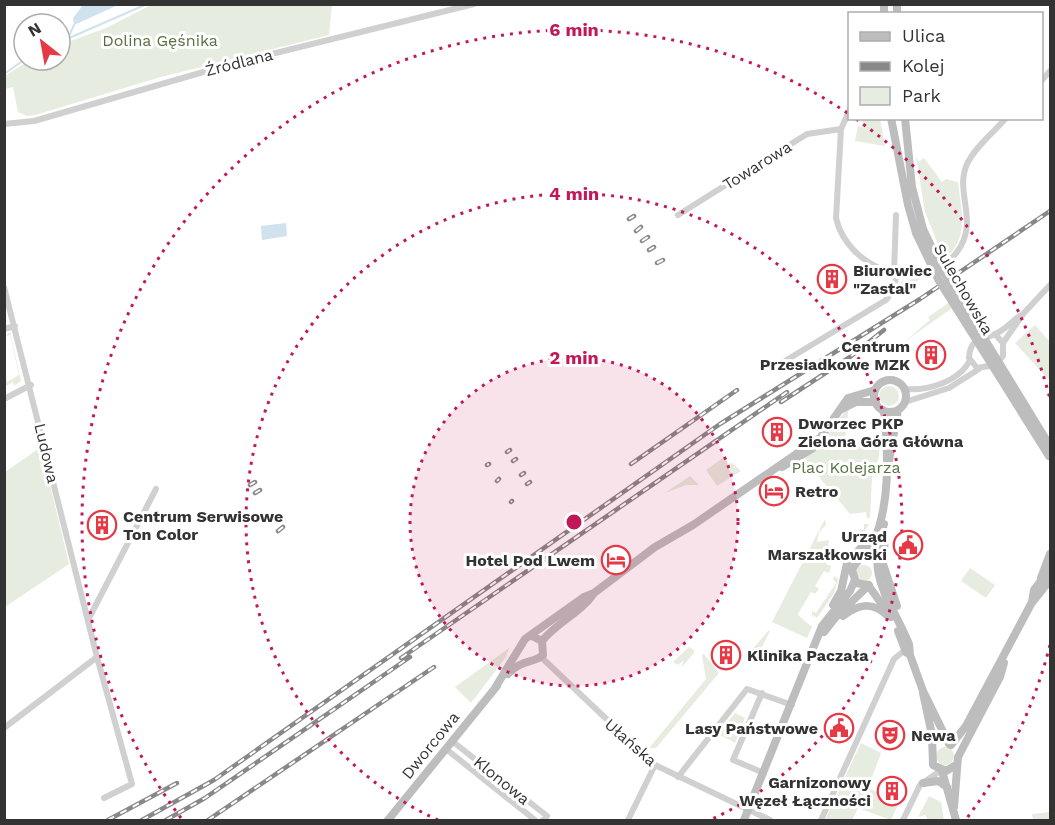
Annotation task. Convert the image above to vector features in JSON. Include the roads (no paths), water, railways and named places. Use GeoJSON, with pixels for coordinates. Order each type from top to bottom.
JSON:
{"type":"FeatureCollection","features":[{"type":"Feature","properties":{"kind":"street","name":"Źródlana"},"geometry":{"type":"LineString","coordinates":[[4,124],[51,117],[198,72],[474,4]]}},
{"type":"Feature","properties":{"kind":"street"},"geometry":{"type":"LineString","coordinates":[[848,112],[841,129],[836,219],[838,228],[850,250],[861,259],[895,273],[931,271],[944,265],[956,253],[968,225],[964,185],[967,164],[1004,120]]}},
{"type":"Feature","properties":{"kind":"street","name":"Sulechowska"},"geometry":{"type":"LineString","coordinates":[[891,120],[905,191],[938,279],[1050,457]]}},
{"type":"Feature","properties":{"kind":"street","name":"Sulechowska"},"geometry":{"type":"LineString","coordinates":[[905,120],[912,187],[920,231],[1050,446]]}},
{"type":"Feature","properties":{"kind":"street","name":"Towarowa"},"geometry":{"type":"LineString","coordinates":[[678,215],[807,134],[841,129]]}},
{"type":"Feature","properties":{"kind":"street"},"geometry":{"type":"LineString","coordinates":[[785,361],[886,300],[893,290],[895,273],[896,215]]}},
{"type":"Feature","properties":{"kind":"street"},"geometry":{"type":"LineString","coordinates":[[1003,343],[1023,314],[1050,285]]}},
{"type":"Feature","properties":{"kind":"street","name":"Ludowa"},"geometry":{"type":"LineString","coordinates":[[4,286],[31,386],[97,657],[132,784],[104,798]]}},
{"type":"Feature","properties":{"kind":"street"},"geometry":{"type":"LineString","coordinates":[[979,369],[970,360],[969,352],[974,342],[994,334],[1023,314]]}},
{"type":"Feature","properties":{"kind":"street"},"geometry":{"type":"LineString","coordinates":[[4,329],[15,326]]}},
{"type":"Feature","properties":{"kind":"street"},"geometry":{"type":"LineString","coordinates":[[820,636],[868,585],[876,571],[887,469],[898,410],[905,402],[944,390],[979,369],[989,368],[1000,362],[1004,350],[1003,343],[994,334]]}},
{"type":"Feature","properties":{"kind":"street"},"geometry":{"type":"LineString","coordinates":[[905,389],[922,389],[942,383],[960,374],[970,360]]}},
{"type":"Feature","properties":{"kind":"street"},"geometry":{"type":"LineString","coordinates":[[887,469],[886,427],[883,410],[876,402],[876,390],[880,384],[890,380],[899,382],[905,389],[905,402]]}},
{"type":"Feature","properties":{"kind":"street"},"geometry":{"type":"LineString","coordinates":[[4,399],[31,386]]}},
{"type":"Feature","properties":{"kind":"street"},"geometry":{"type":"LineString","coordinates":[[532,636],[542,641],[544,649],[541,657],[528,659],[520,648],[525,639],[778,467],[786,466],[804,454],[848,398],[876,390]]}},
{"type":"Feature","properties":{"kind":"street"},"geometry":{"type":"LineString","coordinates":[[837,412],[856,402],[876,402]]}},
{"type":"Feature","properties":{"kind":"street"},"geometry":{"type":"LineString","coordinates":[[883,410],[898,410]]}},
{"type":"Feature","properties":{"kind":"street"},"geometry":{"type":"LineString","coordinates":[[88,620],[156,489]]}},
{"type":"Feature","properties":{"kind":"street"},"geometry":{"type":"LineString","coordinates":[[744,820],[820,636],[822,626],[855,582],[852,570],[870,549],[882,523]]}},
{"type":"Feature","properties":{"kind":"street"},"geometry":{"type":"LineString","coordinates":[[830,614],[841,591],[847,563],[868,543],[882,523]]}},
{"type":"Feature","properties":{"kind":"street"},"geometry":{"type":"LineString","coordinates":[[882,523],[886,528],[883,564],[903,621],[901,626]]}},
{"type":"Feature","properties":{"kind":"street"},"geometry":{"type":"LineString","coordinates":[[932,753],[937,746],[950,745],[966,726],[992,676],[1007,653],[1031,604],[1050,554]]}},
{"type":"Feature","properties":{"kind":"street"},"geometry":{"type":"LineString","coordinates":[[821,820],[894,659],[911,650],[876,571],[867,561],[859,562]]}},
{"type":"Feature","properties":{"kind":"street"},"geometry":{"type":"LineString","coordinates":[[1039,581],[1050,569]]}},
{"type":"Feature","properties":{"kind":"street"},"geometry":{"type":"LineString","coordinates":[[1031,604],[1050,580]]}},
{"type":"Feature","properties":{"kind":"street"},"geometry":{"type":"LineString","coordinates":[[855,582],[868,585],[892,619],[923,691],[950,745],[957,761],[954,807]]}},
{"type":"Feature","properties":{"kind":"street"},"geometry":{"type":"LineString","coordinates":[[542,641],[553,629],[589,602],[594,593]]}},
{"type":"Feature","properties":{"kind":"street"},"geometry":{"type":"LineString","coordinates":[[830,624],[857,607],[869,605],[879,608],[892,619]]}},
{"type":"Feature","properties":{"kind":"street","name":"Dworcowa"},"geometry":{"type":"LineString","coordinates":[[495,688],[520,648]]}},
{"type":"Feature","properties":{"kind":"street"},"geometry":{"type":"LineString","coordinates":[[903,820],[922,783],[941,771],[950,770],[957,761],[1000,676],[1007,653]]}},
{"type":"Feature","properties":{"kind":"street"},"geometry":{"type":"LineString","coordinates":[[4,728],[97,657]]}},
{"type":"Feature","properties":{"kind":"street","name":"Ułańska"},"geometry":{"type":"LineString","coordinates":[[541,657],[655,765],[770,820]]}},
{"type":"Feature","properties":{"kind":"street","name":"Dworcowa"},"geometry":{"type":"LineString","coordinates":[[388,820],[495,688],[516,665],[528,659]]}},
{"type":"Feature","properties":{"kind":"street"},"geometry":{"type":"LineString","coordinates":[[678,777],[747,689],[792,705]]}},
{"type":"Feature","properties":{"kind":"street"},"geometry":{"type":"LineString","coordinates":[[923,691],[932,735],[933,765],[941,771],[954,807],[956,820]]}},
{"type":"Feature","properties":{"kind":"street"},"geometry":{"type":"LineString","coordinates":[[762,693],[733,760],[764,773]]}},
{"type":"Feature","properties":{"kind":"street","name":"Klonowa"},"geometry":{"type":"LineString","coordinates":[[452,741],[547,816],[543,820]]}},
{"type":"Feature","properties":{"kind":"street","name":"Klonowa"},"geometry":{"type":"LineString","coordinates":[[446,749],[535,820]]}},
{"type":"Feature","properties":{"kind":"street"},"geometry":{"type":"LineString","coordinates":[[628,820],[655,765]]}},
{"type":"Feature","properties":{"kind":"street"},"geometry":{"type":"LineString","coordinates":[[922,783],[938,781],[947,787]]}},
{"type":"Feature","properties":{"kind":"water"},"geometry":{"type":"Polygon","coordinates":[[[83,5],[118,5],[74,25],[73,18],[83,5]]]}},
{"type":"Feature","properties":{"kind":"water"},"geometry":{"type":"Polygon","coordinates":[[[286,223],[287,236],[262,240],[261,226],[286,223]]]}},
{"type":"Feature","properties":{"kind":"waterway"},"geometry":{"type":"LineString","coordinates":[[72,37],[147,4]]}},
{"type":"Feature","properties":{"kind":"waterway"},"geometry":{"type":"LineString","coordinates":[[72,29],[74,25]]}},
{"type":"Feature","properties":{"kind":"waterway"},"geometry":{"type":"LineString","coordinates":[[4,74],[12,68]]}},
{"type":"Feature","properties":{"kind":"railway"},"geometry":{"type":"LineString","coordinates":[[142,820],[214,780],[720,424],[920,299],[1050,211]]}},
{"type":"Feature","properties":{"kind":"railway"},"geometry":{"type":"LineString","coordinates":[[629,219],[634,216]]}},
{"type":"Feature","properties":{"kind":"railway"},"geometry":{"type":"LineString","coordinates":[[636,231],[641,227]]}},
{"type":"Feature","properties":{"kind":"railway"},"geometry":{"type":"LineString","coordinates":[[642,241],[648,237]]}},
{"type":"Feature","properties":{"kind":"railway"},"geometry":{"type":"LineString","coordinates":[[649,250],[654,247]]}},
{"type":"Feature","properties":{"kind":"railway"},"geometry":{"type":"LineString","coordinates":[[657,263],[663,260]]}},
{"type":"Feature","properties":{"kind":"railway"},"geometry":{"type":"LineString","coordinates":[[781,402],[850,357],[884,330]]}},
{"type":"Feature","properties":{"kind":"railway"},"geometry":{"type":"LineString","coordinates":[[631,464],[737,390]]}},
{"type":"Feature","properties":{"kind":"railway"},"geometry":{"type":"LineString","coordinates":[[401,658],[787,392]]}},
{"type":"Feature","properties":{"kind":"railway"},"geometry":{"type":"LineString","coordinates":[[250,485],[255,482]]}},
{"type":"Feature","properties":{"kind":"railway"},"geometry":{"type":"LineString","coordinates":[[255,493],[260,490]]}},
{"type":"Feature","properties":{"kind":"railway"},"geometry":{"type":"LineString","coordinates":[[278,531],[283,527]]}},
{"type":"Feature","properties":{"kind":"railway"},"geometry":{"type":"LineString","coordinates":[[166,820],[205,798],[410,657]]}},
{"type":"Feature","properties":{"kind":"railway"},"geometry":{"type":"LineString","coordinates":[[208,820],[434,667]]}},
{"type":"Feature","properties":{"kind":"railway"},"geometry":{"type":"LineString","coordinates":[[108,820],[177,783]]}},
{"type":"Feature","properties":{"kind":"place","name":"Biurowiec \"Zastal\""},"geometry":{"type":"Point","coordinates":[832,279]}},
{"type":"Feature","properties":{"kind":"place","name":"Centrum Przesiadkowe MZK"},"geometry":{"type":"Point","coordinates":[931,355]}},
{"type":"Feature","properties":{"kind":"place","name":"Dworzec PKP Zielona Góra Główna"},"geometry":{"type":"Point","coordinates":[777,432]}},
{"type":"Feature","properties":{"kind":"place","name":"Retro"},"geometry":{"type":"Point","coordinates":[774,491]}},
{"type":"Feature","properties":{"kind":"place","name":"Centrum Serwisowe Ton Color"},"geometry":{"type":"Point","coordinates":[102,525]}},
{"type":"Feature","properties":{"kind":"place","name":"Urząd Marszałkowski"},"geometry":{"type":"Point","coordinates":[908,545]}},
{"type":"Feature","properties":{"kind":"place","name":"Hotel Pod Lwem"},"geometry":{"type":"Point","coordinates":[616,560]}},
{"type":"Feature","properties":{"kind":"place","name":"Klinika Paczała"},"geometry":{"type":"Point","coordinates":[726,655]}},
{"type":"Feature","properties":{"kind":"place","name":"Lasy Państwowe"},"geometry":{"type":"Point","coordinates":[839,728]}},
{"type":"Feature","properties":{"kind":"place","name":"Newa"},"geometry":{"type":"Point","coordinates":[890,735]}},
{"type":"Feature","properties":{"kind":"place","name":"Garnizonowy Węzeł Łączności"},"geometry":{"type":"Point","coordinates":[892,791]}},
{"type":"Feature","properties":{"kind":"park label","name":"Dolina Gęśnika"},"geometry":{"type":"Point","coordinates":[160,40]}},
{"type":"Feature","properties":{"kind":"park label","name":"Plac Kolejarza"},"geometry":{"type":"Point","coordinates":[846,467]}}]}
